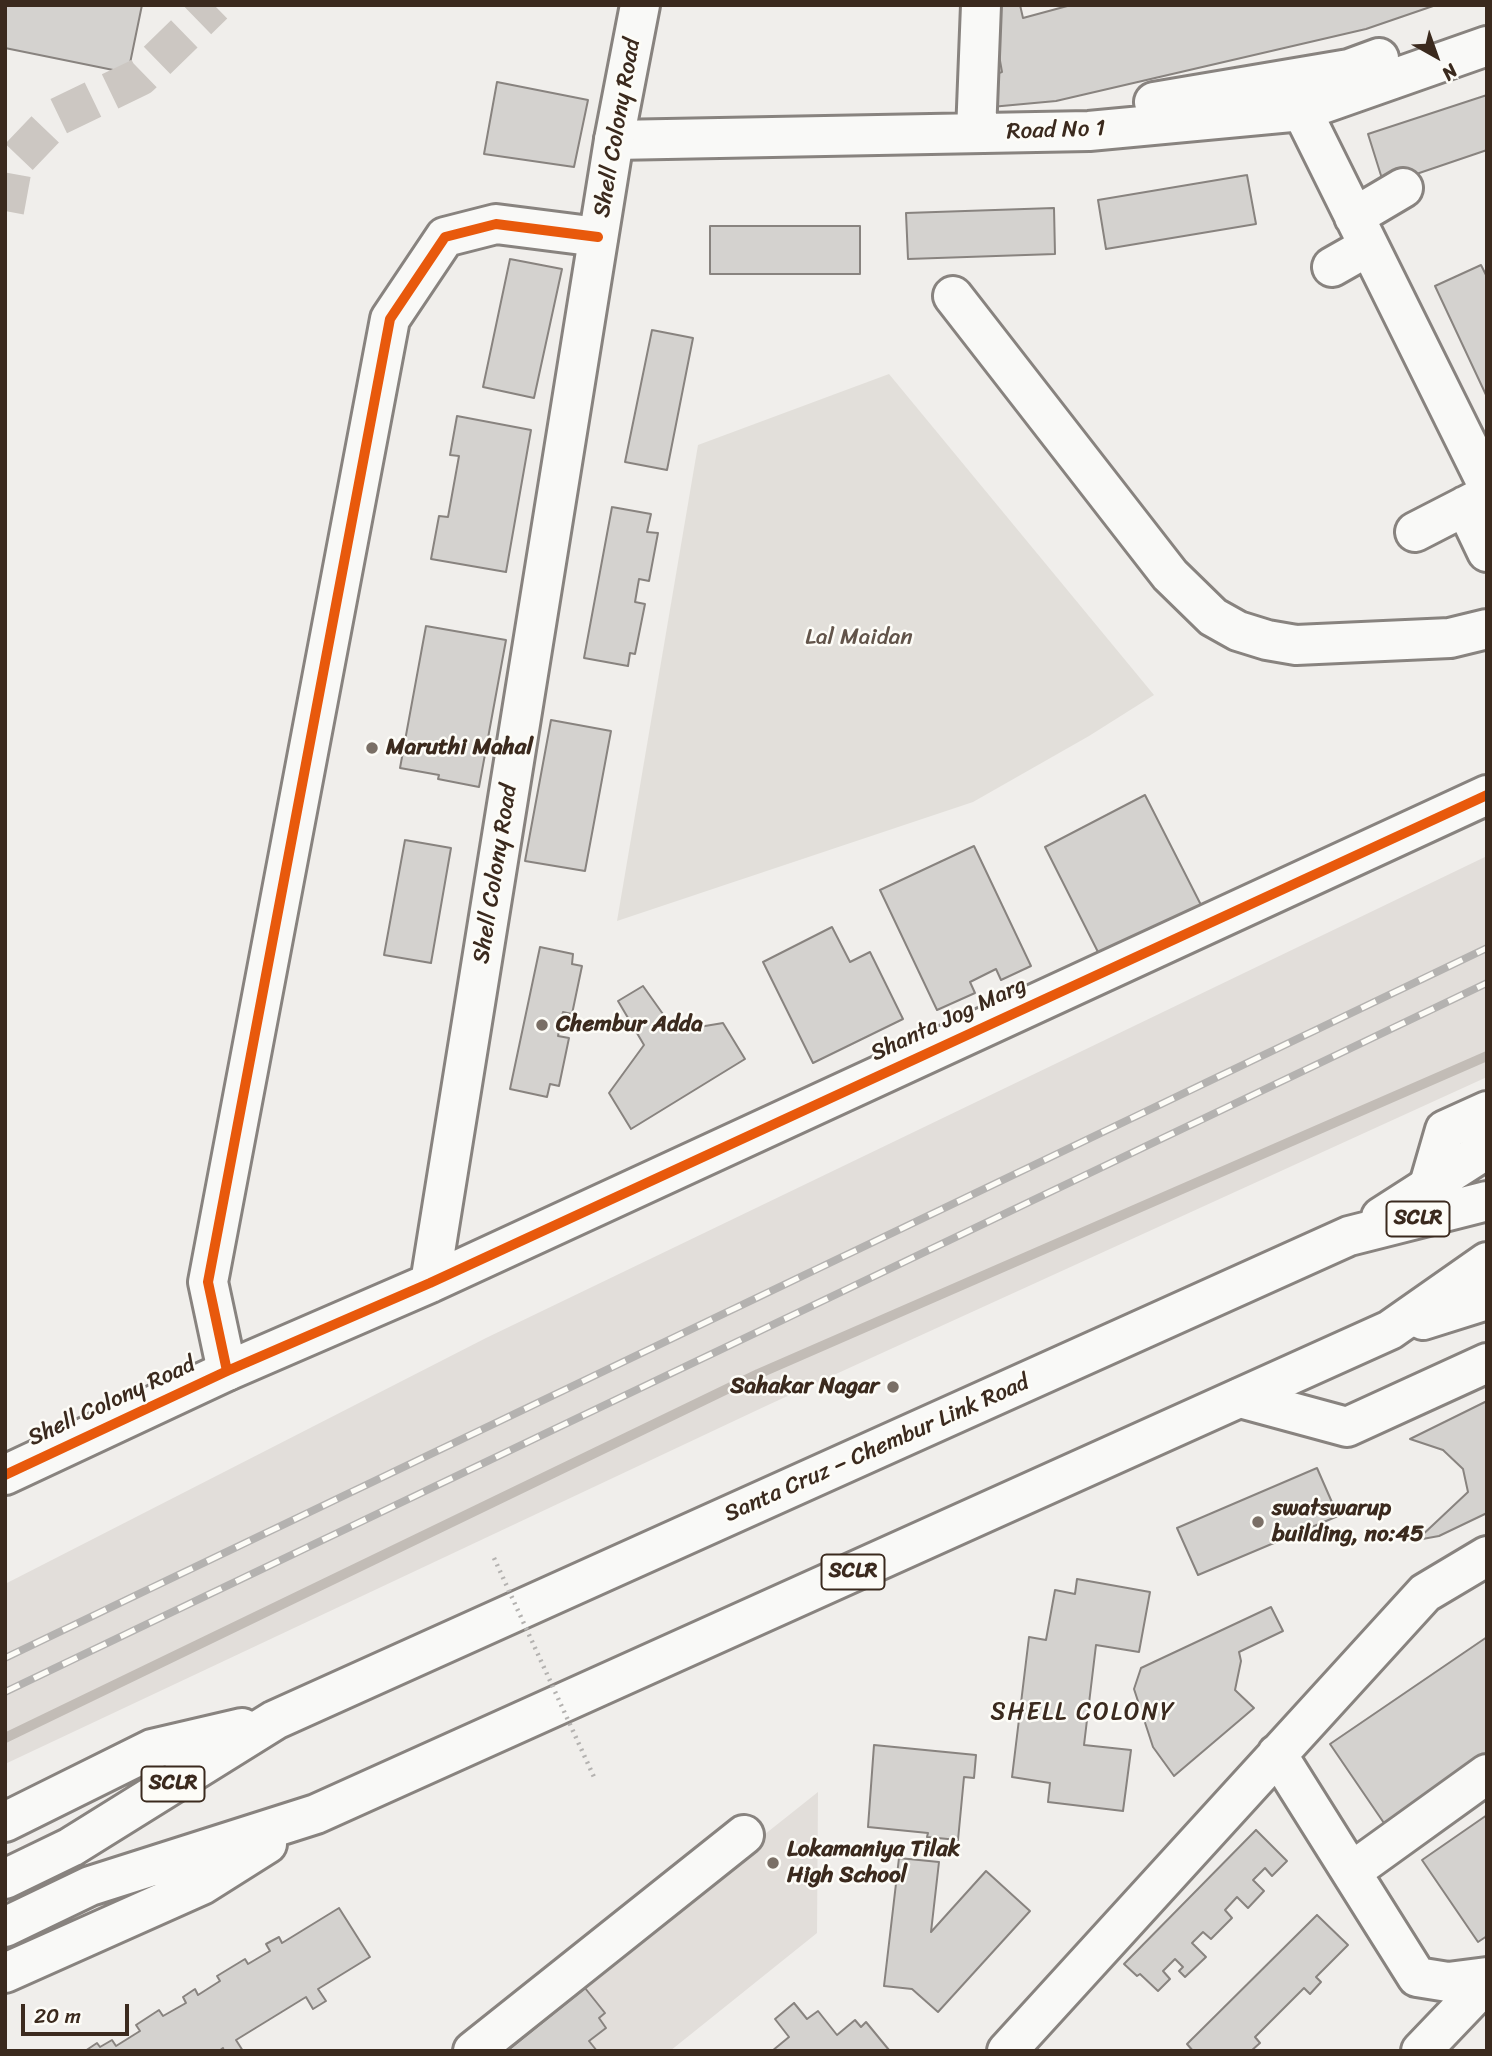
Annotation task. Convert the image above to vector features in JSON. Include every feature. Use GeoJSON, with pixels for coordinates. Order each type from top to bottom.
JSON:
{"type":"FeatureCollection","features":[{"type":"Feature","properties":{"kind":"main road","name":"Shell Colony Road"},"geometry":{"type":"LineString","coordinates":[[5,1475],[227,1371],[430,1283],[598,237],[640,5]]}},
{"type":"Feature","properties":{"kind":"main road"},"geometry":{"type":"LineString","coordinates":[[981,5],[977,123],[1111,109],[1349,69],[1487,19]]}},
{"type":"Feature","properties":{"kind":"main road","name":"Road No 1"},"geometry":{"type":"LineString","coordinates":[[614,140],[977,123],[1089,131],[1302,111],[1487,46]]}},
{"type":"Feature","properties":{"kind":"main road"},"geometry":{"type":"LineString","coordinates":[[1302,111],[1481,486],[1487,552]]}},
{"type":"Feature","properties":{"kind":"main road"},"geometry":{"type":"LineString","coordinates":[[1332,267],[1403,188]]}},
{"type":"Feature","properties":{"kind":"main road"},"geometry":{"type":"LineString","coordinates":[[227,1371],[208,1282],[390,319],[445,237],[496,224],[598,237]]}},
{"type":"Feature","properties":{"kind":"main road"},"geometry":{"type":"LineString","coordinates":[[953,296],[1170,575],[1213,617],[1248,634],[1296,645],[1450,638],[1487,629]]}},
{"type":"Feature","properties":{"kind":"main road"},"geometry":{"type":"LineString","coordinates":[[1415,532],[1481,486]]}},
{"type":"Feature","properties":{"kind":"main road","name":"Shanta Jog Marg"},"geometry":{"type":"LineString","coordinates":[[430,1283],[1487,795]]}},
{"type":"Feature","properties":{"kind":"main road"},"geometry":{"type":"LineString","coordinates":[[1429,1185],[1445,1130],[1487,1111]]}},
{"type":"Feature","properties":{"kind":"main road"},"geometry":{"type":"LineString","coordinates":[[1349,1236],[1487,1149]]}},
{"type":"Feature","properties":{"kind":"main road","name":"Santa Cruz – Chembur Link Road"},"geometry":{"type":"LineString","coordinates":[[275,1720],[1349,1236],[1487,1201]]}},
{"type":"Feature","properties":{"kind":"main road","name":"SCLR"},"geometry":{"type":"LineString","coordinates":[[5,1927],[90,1886],[316,1814],[1390,1330],[1487,1262]]}},
{"type":"Feature","properties":{"kind":"main road"},"geometry":{"type":"LineString","coordinates":[[1390,1330],[1487,1300]]}},
{"type":"Feature","properties":{"kind":"main road"},"geometry":{"type":"LineString","coordinates":[[1240,1398],[1347,1427],[1487,1363]]}},
{"type":"Feature","properties":{"kind":"main road"},"geometry":{"type":"LineString","coordinates":[[1007,2051],[1425,1593],[1487,1556]]}},
{"type":"Feature","properties":{"kind":"main road"},"geometry":{"type":"LineString","coordinates":[[5,1822],[152,1749],[275,1720]]}},
{"type":"Feature","properties":{"kind":"main road","name":"SCLR"},"geometry":{"type":"LineString","coordinates":[[5,1879],[71,1847],[275,1720]]}},
{"type":"Feature","properties":{"kind":"main road"},"geometry":{"type":"LineString","coordinates":[[1278,1754],[1417,1977],[1448,1982],[1487,1979]]}},
{"type":"Feature","properties":{"kind":"main road"},"geometry":{"type":"LineString","coordinates":[[1355,1878],[1487,1774]]}},
{"type":"Feature","properties":{"kind":"main road"},"geometry":{"type":"LineString","coordinates":[[1355,1878],[1487,1792]]}},
{"type":"Feature","properties":{"kind":"main road"},"geometry":{"type":"LineString","coordinates":[[5,1973],[201,1885],[316,1814]]}},
{"type":"Feature","properties":{"kind":"main road"},"geometry":{"type":"LineString","coordinates":[[473,2051],[744,1835]]}},
{"type":"Feature","properties":{"kind":"main road"},"geometry":{"type":"LineString","coordinates":[[1421,2051],[1487,1979]]}},
{"type":"Feature","properties":{"kind":"path"},"geometry":{"type":"LineString","coordinates":[[494,1558],[594,1777]]}},
{"type":"Feature","properties":{"kind":"shaded area"},"geometry":{"type":"Polygon","coordinates":[[[1487,856],[1487,1077],[768,1405],[5,1764],[5,1584],[486,1338],[1487,856]]]}},
{"type":"Feature","properties":{"kind":"shaded area","name":"Lokamaniya Tilak High School"},"geometry":{"type":"Polygon","coordinates":[[[818,1792],[817,1933],[670,2051],[492,2051],[818,1792]]]}},
{"type":"Feature","properties":{"kind":"green space","name":"Lal Maidan"},"geometry":{"type":"Polygon","coordinates":[[[889,374],[1154,695],[1089,736],[973,802],[617,921],[698,445],[889,374]]]}},
{"type":"Feature","properties":{"kind":"building"},"geometry":{"type":"Polygon","coordinates":[[[5,5],[142,5],[128,73],[5,48],[5,5]]]}},
{"type":"Feature","properties":{"kind":"building"},"geometry":{"type":"Polygon","coordinates":[[[990,5],[1020,5],[1023,18],[1071,5],[1436,5],[1366,29],[1056,101],[991,107],[986,77],[1002,72],[990,5]]]}},
{"type":"Feature","properties":{"kind":"building"},"geometry":{"type":"Polygon","coordinates":[[[497,82],[588,100],[574,167],[484,154],[497,82]]]}},
{"type":"Feature","properties":{"kind":"building"},"geometry":{"type":"Polygon","coordinates":[[[1487,95],[1487,150],[1384,185],[1368,134],[1487,95]]]}},
{"type":"Feature","properties":{"kind":"building"},"geometry":{"type":"Polygon","coordinates":[[[1247,175],[1256,224],[1106,249],[1098,200],[1247,175]]]}},
{"type":"Feature","properties":{"kind":"building"},"geometry":{"type":"Polygon","coordinates":[[[1054,208],[1055,254],[908,259],[906,213],[1054,208]]]}},
{"type":"Feature","properties":{"kind":"building"},"geometry":{"type":"Polygon","coordinates":[[[710,226],[860,226],[860,274],[710,274],[710,226]]]}},
{"type":"Feature","properties":{"kind":"building"},"geometry":{"type":"Polygon","coordinates":[[[510,259],[562,269],[534,398],[483,387],[510,259]]]}},
{"type":"Feature","properties":{"kind":"building"},"geometry":{"type":"Polygon","coordinates":[[[1481,265],[1487,277],[1487,397],[1435,286],[1481,265]]]}},
{"type":"Feature","properties":{"kind":"building"},"geometry":{"type":"Polygon","coordinates":[[[652,330],[693,338],[667,470],[625,462],[652,330]]]}},
{"type":"Feature","properties":{"kind":"building"},"geometry":{"type":"Polygon","coordinates":[[[457,416],[531,430],[506,572],[431,559],[439,516],[448,517],[459,456],[450,455],[457,416]]]}},
{"type":"Feature","properties":{"kind":"building"},"geometry":{"type":"Polygon","coordinates":[[[612,507],[651,514],[647,532],[658,533],[649,581],[639,579],[635,602],[645,604],[635,654],[630,653],[628,666],[584,658],[612,507]]]}},
{"type":"Feature","properties":{"kind":"building"},"geometry":{"type":"Polygon","coordinates":[[[426,626],[506,640],[479,787],[438,779],[439,775],[400,768],[426,626]]]}},
{"type":"Feature","properties":{"kind":"building"},"geometry":{"type":"Polygon","coordinates":[[[551,720],[611,731],[585,871],[525,861],[551,720]]]}},
{"type":"Feature","properties":{"kind":"building"},"geometry":{"type":"Polygon","coordinates":[[[1145,795],[1201,905],[1100,956],[1045,847],[1145,795]]]}},
{"type":"Feature","properties":{"kind":"building"},"geometry":{"type":"Polygon","coordinates":[[[405,840],[451,848],[431,963],[384,955],[405,840]]]}},
{"type":"Feature","properties":{"kind":"building"},"geometry":{"type":"Polygon","coordinates":[[[974,846],[1031,966],[1001,980],[996,969],[970,982],[975,993],[937,1010],[880,890],[974,846]]]}},
{"type":"Feature","properties":{"kind":"building"},"geometry":{"type":"Polygon","coordinates":[[[832,927],[850,962],[870,952],[903,1019],[813,1063],[763,962],[832,927]]]}},
{"type":"Feature","properties":{"kind":"building","name":"Chembur Adda"},"geometry":{"type":"Polygon","coordinates":[[[540,947],[573,954],[572,964],[582,966],[572,1014],[563,1012],[558,1036],[569,1038],[559,1086],[550,1084],[547,1097],[510,1089],[540,947]]]}},
{"type":"Feature","properties":{"kind":"building"},"geometry":{"type":"Polygon","coordinates":[[[643,986],[675,1031],[723,1023],[745,1059],[631,1129],[609,1093],[644,1045],[618,1001],[643,986]]]}},
{"type":"Feature","properties":{"kind":"building"},"geometry":{"type":"Polygon","coordinates":[[[1487,1401],[1487,1513],[1439,1536],[1417,1540],[1468,1492],[1463,1469],[1443,1450],[1410,1439],[1487,1401]]]}},
{"type":"Feature","properties":{"kind":"building","name":"swatswarup building, no:45"},"geometry":{"type":"Polygon","coordinates":[[[1317,1468],[1338,1516],[1198,1575],[1177,1528],[1317,1468]]]}},
{"type":"Feature","properties":{"kind":"building"},"geometry":{"type":"Polygon","coordinates":[[[1077,1579],[1150,1592],[1139,1652],[1096,1645],[1084,1745],[1131,1750],[1123,1811],[1048,1802],[1050,1783],[1012,1777],[1029,1637],[1046,1640],[1055,1590],[1075,1594],[1077,1579]]]}},
{"type":"Feature","properties":{"kind":"building"},"geometry":{"type":"Polygon","coordinates":[[[1271,1607],[1283,1631],[1239,1652],[1241,1661],[1235,1690],[1254,1708],[1174,1776],[1153,1747],[1134,1689],[1141,1668],[1271,1607]]]}},
{"type":"Feature","properties":{"kind":"building"},"geometry":{"type":"Polygon","coordinates":[[[1487,1637],[1487,1758],[1386,1826],[1330,1744],[1487,1637]]]}},
{"type":"Feature","properties":{"kind":"building"},"geometry":{"type":"Polygon","coordinates":[[[874,1745],[976,1755],[974,1778],[964,1777],[958,1840],[927,1837],[928,1833],[868,1827],[874,1745]]]}},
{"type":"Feature","properties":{"kind":"building"},"geometry":{"type":"Polygon","coordinates":[[[1487,1815],[1487,1936],[1478,1942],[1422,1860],[1487,1815]]]}},
{"type":"Feature","properties":{"kind":"building"},"geometry":{"type":"Polygon","coordinates":[[[1256,1830],[1287,1861],[1272,1876],[1265,1868],[1253,1880],[1264,1891],[1248,1908],[1237,1897],[1225,1910],[1232,1918],[1211,1939],[1203,1932],[1192,1943],[1206,1957],[1185,1977],[1179,1971],[1183,1967],[1175,1959],[1163,1971],[1170,1979],[1158,1991],[1140,1974],[1137,1976],[1124,1964],[1256,1830]]]}},
{"type":"Feature","properties":{"kind":"building"},"geometry":{"type":"Polygon","coordinates":[[[899,1858],[939,1862],[931,1932],[986,1871],[1030,1911],[938,2012],[912,1989],[884,1986],[899,1858]]]}},
{"type":"Feature","properties":{"kind":"building"},"geometry":{"type":"Polygon","coordinates":[[[339,1908],[370,1957],[318,1989],[326,2001],[313,2009],[306,1997],[236,2040],[243,2051],[224,2051],[223,2048],[219,2051],[85,2051],[97,2043],[100,2047],[112,2040],[116,2046],[140,2031],[136,2025],[159,2010],[163,2016],[186,2003],[183,1997],[195,1989],[198,1995],[220,1981],[217,1976],[245,1959],[248,1964],[270,1951],[266,1944],[279,1937],[282,1943],[339,1908]]]}},
{"type":"Feature","properties":{"kind":"building"},"geometry":{"type":"Polygon","coordinates":[[[1317,1915],[1348,1945],[1316,1977],[1321,1982],[1310,1994],[1304,1988],[1255,2037],[1260,2043],[1251,2051],[1193,2051],[1187,2044],[1317,1915]]]}},
{"type":"Feature","properties":{"kind":"building"},"geometry":{"type":"Polygon","coordinates":[[[585,1988],[605,2013],[599,2018],[606,2028],[589,2041],[597,2051],[507,2051],[585,1988]]]}},
{"type":"Feature","properties":{"kind":"building"},"geometry":{"type":"Polygon","coordinates":[[[794,2003],[807,2019],[818,2011],[837,2035],[855,2020],[861,2027],[866,2022],[889,2050],[772,2051],[789,2037],[775,2019],[794,2003]]]}},
{"type":"Feature","properties":{"kind":"waterway"},"geometry":{"type":"LineString","coordinates":[[5,1738],[758,1374],[1487,1056]]}},
{"type":"Feature","properties":{"kind":"tunnel"},"geometry":{"type":"LineString","coordinates":[[5,211],[14,162],[57,117],[140,77],[214,5]]}},
{"type":"Feature","properties":{"kind":"railway"},"geometry":{"type":"LineString","coordinates":[[5,1658],[1487,948]]}},
{"type":"Feature","properties":{"kind":"railway"},"geometry":{"type":"LineString","coordinates":[[5,1692],[1487,983]]}},
{"type":"Feature","properties":{"kind":"cycle path"},"geometry":{"type":"LineString","coordinates":[[227,1371],[208,1282],[390,319],[445,237],[496,224],[598,237]]}},
{"type":"Feature","properties":{"kind":"cycle path"},"geometry":{"type":"LineString","coordinates":[[5,1475],[227,1371],[430,1283],[1487,795]]}},
{"type":"Feature","properties":{"kind":"place","name":"Maruthi Mahal"},"geometry":{"type":"Point","coordinates":[372,748]}},
{"type":"Feature","properties":{"kind":"place","name":"Chembur Adda"},"geometry":{"type":"Point","coordinates":[542,1025]}},
{"type":"Feature","properties":{"kind":"place","name":"Sahakar Nagar"},"geometry":{"type":"Point","coordinates":[893,1387]}},
{"type":"Feature","properties":{"kind":"place","name":"swatswarup building, no:45"},"geometry":{"type":"Point","coordinates":[1258,1522]}},
{"type":"Feature","properties":{"kind":"place","name":"Lokamaniya Tilak High School"},"geometry":{"type":"Point","coordinates":[773,1863]}},
{"type":"Feature","properties":{"kind":"district","name":"SHELL COLONY"},"geometry":{"type":"Point","coordinates":[1083,1713]}}]}
